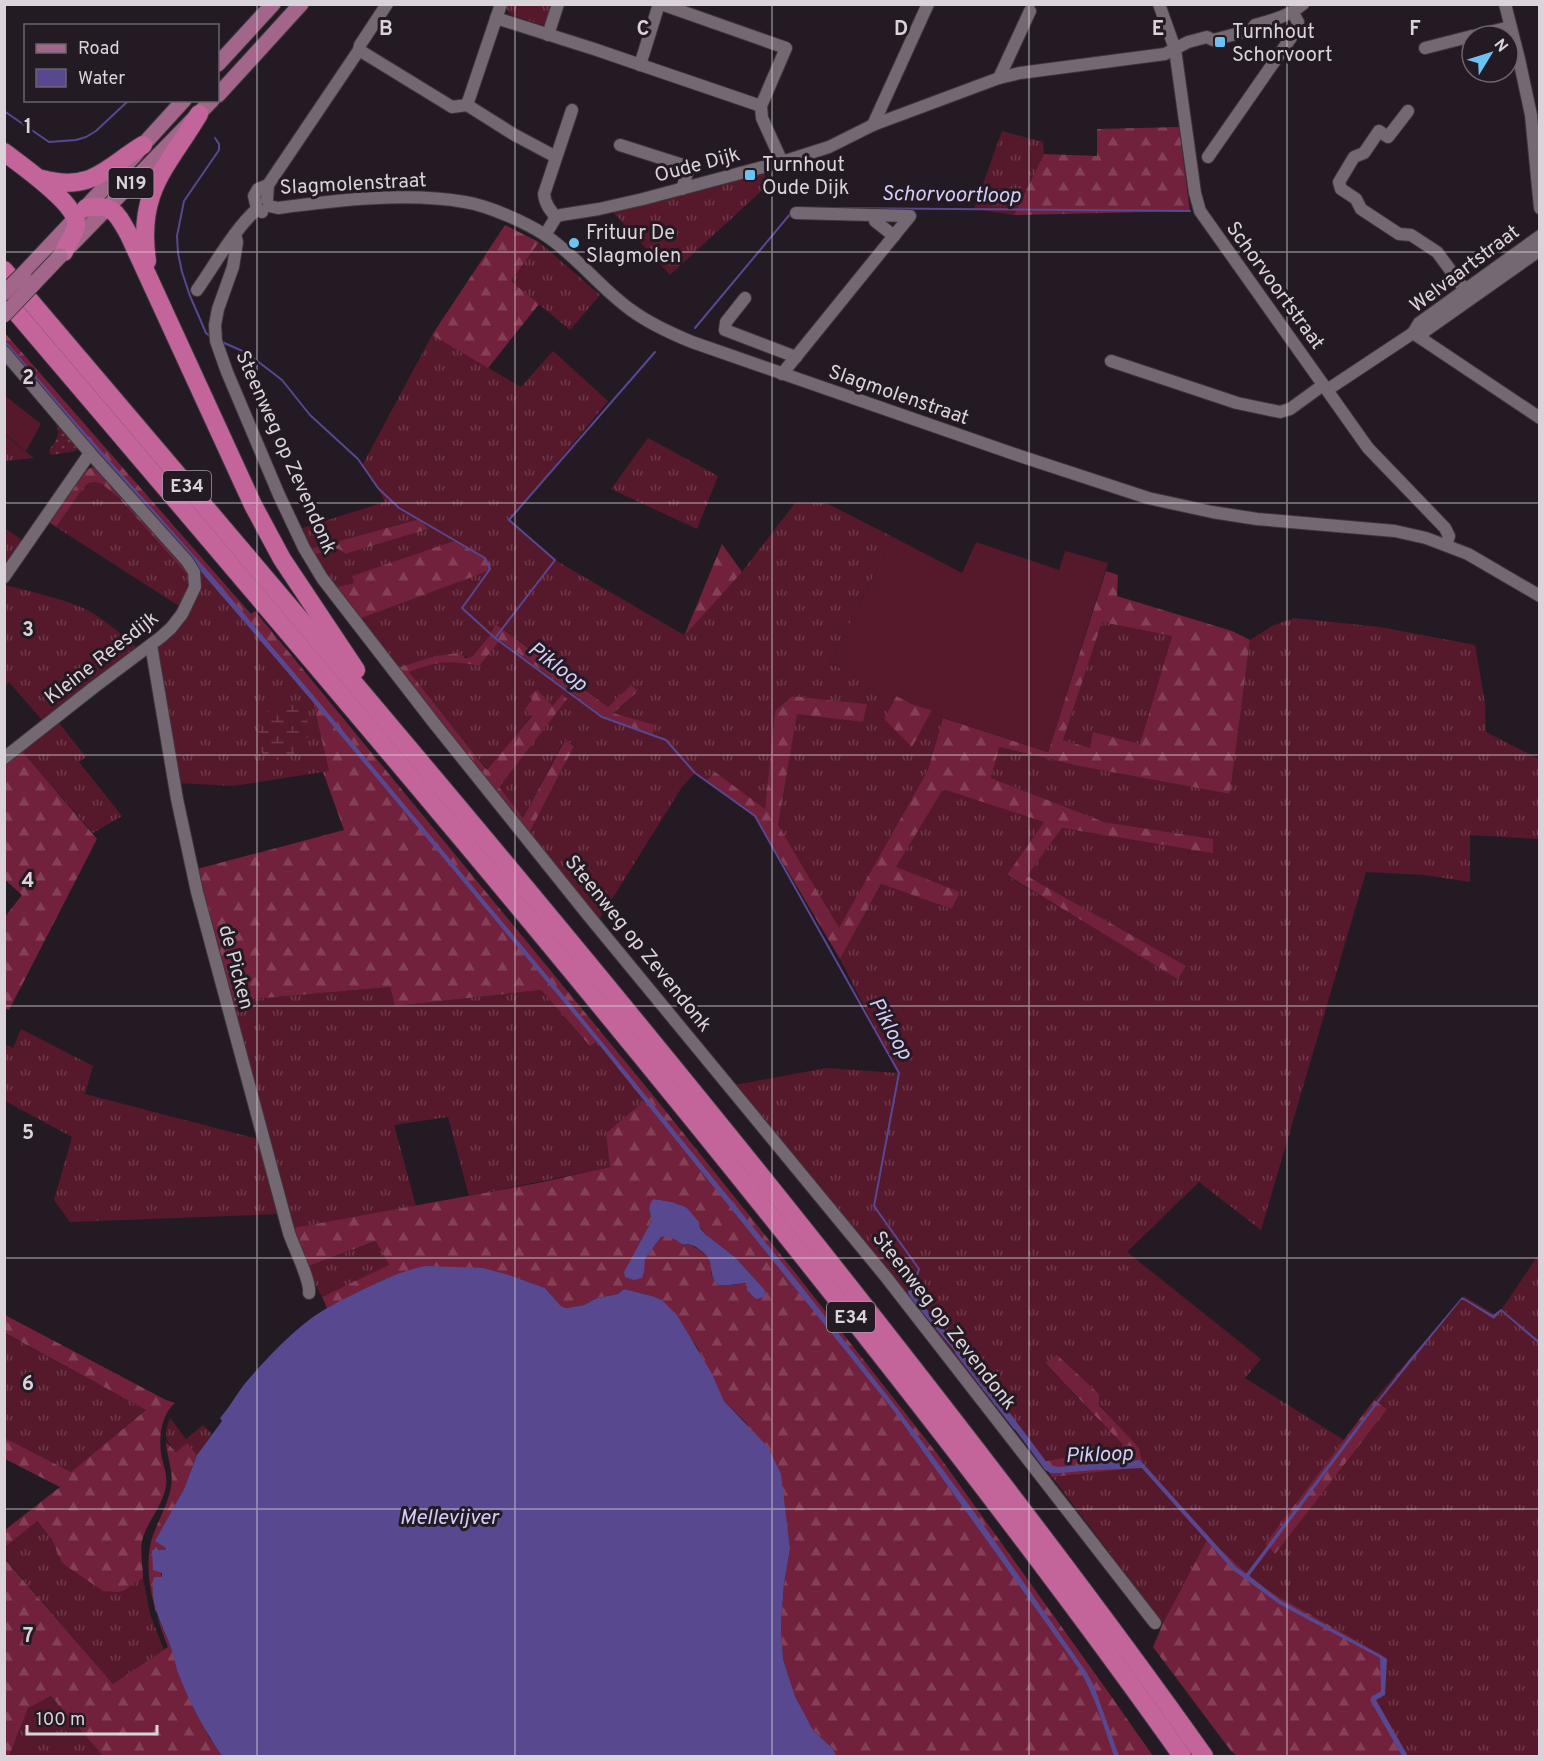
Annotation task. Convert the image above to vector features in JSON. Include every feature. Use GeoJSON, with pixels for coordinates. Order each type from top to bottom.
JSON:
{"type":"FeatureCollection","features":[{"type":"Feature","properties":{"kind":"highway"},"geometry":{"type":"LineString","coordinates":[[150,278],[145,229],[151,195],[164,166],[199,114]]}},
{"type":"Feature","properties":{"kind":"highway"},"geometry":{"type":"LineString","coordinates":[[37,177],[63,184],[83,181],[103,172],[142,145]]}},
{"type":"Feature","properties":{"kind":"highway"},"geometry":{"type":"LineString","coordinates":[[4,152],[81,213]]}},
{"type":"Feature","properties":{"kind":"highway"},"geometry":{"type":"LineString","coordinates":[[59,251],[68,241],[81,213],[97,206],[107,207],[116,213],[150,278],[253,505],[282,559],[360,675],[370,701]]}},
{"type":"Feature","properties":{"kind":"highway","name":"E34"},"geometry":{"type":"LineString","coordinates":[[4,270],[370,701],[635,1020],[793,1215],[961,1429],[1204,1756]]}},
{"type":"Feature","properties":{"kind":"highway","name":"E34"},"geometry":{"type":"LineString","coordinates":[[4,298],[363,721],[630,1041],[957,1452],[1182,1756]]}},
{"type":"Feature","properties":{"kind":"main road"},"geometry":{"type":"LineString","coordinates":[[219,63],[273,4]]}},
{"type":"Feature","properties":{"kind":"main road"},"geometry":{"type":"LineString","coordinates":[[219,94],[301,4]]}},
{"type":"Feature","properties":{"kind":"main road","name":"N19"},"geometry":{"type":"LineString","coordinates":[[81,213],[182,102]]}},
{"type":"Feature","properties":{"kind":"main road","name":"N19"},"geometry":{"type":"LineString","coordinates":[[4,293],[59,251],[107,207],[210,102]]}},
{"type":"Feature","properties":{"kind":"main road","name":"N19"},"geometry":{"type":"LineString","coordinates":[[4,315],[59,251]]}},
{"type":"Feature","properties":{"kind":"street"},"geometry":{"type":"LineString","coordinates":[[197,290],[235,234],[262,204],[268,185],[359,50],[387,4]]}},
{"type":"Feature","properties":{"kind":"street"},"geometry":{"type":"LineString","coordinates":[[467,105],[501,4]]}},
{"type":"Feature","properties":{"kind":"street"},"geometry":{"type":"LineString","coordinates":[[548,35],[558,4]]}},
{"type":"Feature","properties":{"kind":"street"},"geometry":{"type":"LineString","coordinates":[[640,65],[660,4],[786,48],[761,106],[762,118],[782,162]]}},
{"type":"Feature","properties":{"kind":"street","name":"Schorvoortstraat"},"geometry":{"type":"LineString","coordinates":[[1159,4],[1175,49],[1195,193],[1200,211],[1368,448],[1446,528],[1449,536],[1446,545]]}},
{"type":"Feature","properties":{"kind":"street"},"geometry":{"type":"LineString","coordinates":[[1505,4],[1509,24]]}},
{"type":"Feature","properties":{"kind":"street"},"geometry":{"type":"LineString","coordinates":[[873,125],[924,6]]}},
{"type":"Feature","properties":{"kind":"street"},"geometry":{"type":"LineString","coordinates":[[1208,157],[1297,29],[1298,9]]}},
{"type":"Feature","properties":{"kind":"street","name":"Oude Dijk"},"geometry":{"type":"LineString","coordinates":[[556,218],[561,215],[643,199],[782,162],[829,147],[873,125],[999,78],[1020,73],[1165,54],[1188,42],[1207,37],[1213,40],[1251,30],[1255,25],[1298,9]]}},
{"type":"Feature","properties":{"kind":"street"},"geometry":{"type":"LineString","coordinates":[[999,78],[1030,11]]}},
{"type":"Feature","properties":{"kind":"street"},"geometry":{"type":"LineString","coordinates":[[496,18],[761,106]]}},
{"type":"Feature","properties":{"kind":"street"},"geometry":{"type":"LineString","coordinates":[[1425,48],[1460,39]]}},
{"type":"Feature","properties":{"kind":"street"},"geometry":{"type":"LineString","coordinates":[[359,50],[452,107],[467,105],[513,134],[556,157]]}},
{"type":"Feature","properties":{"kind":"street"},"geometry":{"type":"LineString","coordinates":[[1520,59],[1531,115],[1539,208]]}},
{"type":"Feature","properties":{"kind":"street"},"geometry":{"type":"LineString","coordinates":[[545,235],[556,218],[549,209],[544,194],[572,110]]}},
{"type":"Feature","properties":{"kind":"street"},"geometry":{"type":"LineString","coordinates":[[1408,111],[1388,137],[1379,131],[1364,153],[1354,157],[1339,182],[1341,189],[1356,199],[1361,209],[1399,234],[1412,235],[1437,252],[1468,294]]}},
{"type":"Feature","properties":{"kind":"street"},"geometry":{"type":"LineString","coordinates":[[620,146],[689,167],[682,189]]}},
{"type":"Feature","properties":{"kind":"street","name":"Slagmolenstraat"},"geometry":{"type":"LineString","coordinates":[[262,204],[278,208],[372,198],[440,199],[467,202],[497,211],[545,235],[630,309],[662,329],[692,342],[1030,459],[1170,504],[1257,519],[1395,531],[1426,538],[1480,561],[1539,596]]}},
{"type":"Feature","properties":{"kind":"street"},"geometry":{"type":"LineString","coordinates":[[782,374],[910,216],[796,213]]}},
{"type":"Feature","properties":{"kind":"street"},"geometry":{"type":"LineString","coordinates":[[875,221],[894,237]]}},
{"type":"Feature","properties":{"kind":"street","name":"Steenweg op Zevendonk"},"geometry":{"type":"LineString","coordinates":[[235,234],[237,242],[232,267],[215,325],[216,342],[279,495],[304,548],[322,578],[434,723],[566,887],[886,1277],[1155,1623]]}},
{"type":"Feature","properties":{"kind":"street","name":"Welvaartstraat"},"geometry":{"type":"LineString","coordinates":[[1112,361],[1237,403],[1280,412],[1290,409],[1319,388],[1325,388],[1413,333],[1419,323],[1468,294],[1539,241]]}},
{"type":"Feature","properties":{"kind":"street"},"geometry":{"type":"LineString","coordinates":[[744,298],[726,322],[725,330],[795,357]]}},
{"type":"Feature","properties":{"kind":"street"},"geometry":{"type":"LineString","coordinates":[[1413,333],[1539,418]]}},
{"type":"Feature","properties":{"kind":"street","name":"Kleine Reesdijk"},"geometry":{"type":"LineString","coordinates":[[4,352],[90,453],[187,561],[194,572],[195,588],[182,614],[171,628],[4,759]]}},
{"type":"Feature","properties":{"kind":"street"},"geometry":{"type":"LineString","coordinates":[[4,577],[90,453]]}},
{"type":"Feature","properties":{"kind":"street","name":"de Picken"},"geometry":{"type":"LineString","coordinates":[[151,645],[177,799],[197,892],[289,1233],[308,1280],[309,1293]]}},
{"type":"Feature","properties":{"kind":"green space"},"geometry":{"type":"Polygon","coordinates":[[[507,5],[553,5],[549,20],[543,25],[511,15],[506,8],[507,5]]]}},
{"type":"Feature","properties":{"kind":"green space"},"geometry":{"type":"Polygon","coordinates":[[[1179,127],[1190,211],[1014,215],[1044,154],[1097,156],[1097,129],[1179,127]]]}},
{"type":"Feature","properties":{"kind":"green space"},"geometry":{"type":"Polygon","coordinates":[[[1002,131],[1043,142],[1044,154],[1014,215],[974,209],[1002,131]]]}},
{"type":"Feature","properties":{"kind":"green space"},"geometry":{"type":"Polygon","coordinates":[[[763,172],[769,184],[670,275],[613,212],[763,172]]]}},
{"type":"Feature","properties":{"kind":"green space"},"geometry":{"type":"Polygon","coordinates":[[[505,225],[539,242],[511,281],[539,304],[488,368],[432,335],[505,225]]]}},
{"type":"Feature","properties":{"kind":"green space"},"geometry":{"type":"Polygon","coordinates":[[[539,242],[600,295],[570,330],[511,281],[539,242]]]}},
{"type":"Feature","properties":{"kind":"green space"},"geometry":{"type":"Polygon","coordinates":[[[4,332],[251,614],[255,611],[652,1094],[939,1456],[1153,1756],[837,1756],[813,1730],[795,1696],[783,1659],[781,1625],[784,1584],[790,1549],[785,1513],[747,1424],[724,1401],[697,1347],[662,1300],[624,1289],[618,1294],[566,1308],[561,1306],[545,1288],[509,1275],[389,1277],[327,1308],[322,1297],[389,1265],[376,1241],[306,1267],[293,1228],[538,1183],[610,1167],[606,1133],[644,1101],[597,1042],[590,1046],[541,990],[395,1006],[390,987],[232,1001],[197,869],[344,830],[323,772],[329,771],[313,702],[5,348],[4,332]],[[654,1199],[650,1224],[646,1232],[644,1264],[645,1259],[661,1237],[668,1236],[685,1245],[691,1245],[708,1257],[712,1266],[711,1273],[718,1285],[747,1283],[764,1289],[735,1257],[705,1234],[686,1207],[654,1199]]]}},
{"type":"Feature","properties":{"kind":"green space"},"geometry":{"type":"Polygon","coordinates":[[[432,335],[521,387],[553,351],[608,401],[510,520],[555,560],[684,635],[742,572],[795,503],[826,503],[893,537],[830,663],[897,695],[884,719],[912,746],[932,710],[943,718],[928,770],[839,929],[778,825],[797,713],[863,722],[866,704],[792,696],[775,711],[765,810],[715,772],[706,781],[695,773],[682,787],[599,920],[528,835],[574,745],[564,740],[523,818],[498,787],[566,699],[553,706],[529,697],[533,700],[532,715],[488,770],[408,672],[434,662],[457,662],[479,666],[499,640],[606,717],[654,725],[613,713],[638,691],[630,686],[608,707],[497,624],[472,657],[435,656],[397,668],[359,619],[487,571],[492,566],[454,541],[353,576],[354,583],[334,588],[312,555],[339,549],[345,554],[427,529],[418,519],[310,549],[299,529],[385,502],[362,466],[432,335]]]}},
{"type":"Feature","properties":{"kind":"green space"},"geometry":{"type":"Polygon","coordinates":[[[4,395],[41,424],[26,451],[5,434],[4,395]]]}},
{"type":"Feature","properties":{"kind":"green space"},"geometry":{"type":"Polygon","coordinates":[[[49,414],[78,446],[76,451],[50,454],[49,450],[58,432],[49,414]]]}},
{"type":"Feature","properties":{"kind":"green space"},"geometry":{"type":"Polygon","coordinates":[[[4,434],[34,458],[5,461],[4,434]]]}},
{"type":"Feature","properties":{"kind":"green space"},"geometry":{"type":"Polygon","coordinates":[[[648,438],[718,476],[697,529],[611,489],[648,438]]]}},
{"type":"Feature","properties":{"kind":"green space"},"geometry":{"type":"Polygon","coordinates":[[[92,467],[98,469],[186,565],[189,574],[118,497],[102,484],[89,483],[56,527],[49,522],[80,474],[92,467]]]}},
{"type":"Feature","properties":{"kind":"green space"},"geometry":{"type":"Polygon","coordinates":[[[95,482],[110,489],[190,574],[192,578],[182,608],[56,527],[84,487],[95,482]]]}},
{"type":"Feature","properties":{"kind":"green space"},"geometry":{"type":"Polygon","coordinates":[[[419,519],[428,529],[345,554],[339,549],[312,555],[310,549],[419,519]]]}},
{"type":"Feature","properties":{"kind":"green space"},"geometry":{"type":"Polygon","coordinates":[[[5,525],[6,529],[22,540],[5,565],[5,525]]]}},
{"type":"Feature","properties":{"kind":"green space"},"geometry":{"type":"Polygon","coordinates":[[[893,537],[962,573],[976,542],[1059,570],[1065,551],[1108,563],[1048,752],[943,718],[932,710],[912,704],[830,663],[893,537]]]}},
{"type":"Feature","properties":{"kind":"green space"},"geometry":{"type":"Polygon","coordinates":[[[454,541],[485,558],[492,566],[488,571],[359,619],[334,588],[354,583],[352,576],[454,541]]]}},
{"type":"Feature","properties":{"kind":"green space"},"geometry":{"type":"Polygon","coordinates":[[[722,544],[742,572],[684,636],[722,544]]]}},
{"type":"Feature","properties":{"kind":"green space"},"geometry":{"type":"Polygon","coordinates":[[[198,568],[313,702],[329,771],[233,786],[179,783],[157,648],[171,633],[198,568]]]}},
{"type":"Feature","properties":{"kind":"green space"},"geometry":{"type":"Polygon","coordinates":[[[1106,571],[1118,575],[1117,596],[1232,631],[1250,640],[1230,794],[1079,766],[999,747],[991,778],[1104,822],[1213,839],[1213,853],[1062,828],[1027,876],[1186,966],[1178,979],[1007,875],[1044,822],[943,789],[896,867],[960,892],[952,909],[881,884],[840,959],[755,816],[706,781],[715,772],[765,809],[775,711],[792,696],[867,704],[863,722],[797,714],[778,825],[839,928],[928,770],[943,718],[1048,752],[1106,571]],[[1102,622],[1063,740],[1090,748],[1093,732],[1140,744],[1172,636],[1102,622]]]}},
{"type":"Feature","properties":{"kind":"green space"},"geometry":{"type":"Polygon","coordinates":[[[5,585],[83,608],[104,621],[137,648],[42,720],[9,682],[5,686],[5,585]]]}},
{"type":"Feature","properties":{"kind":"green space"},"geometry":{"type":"Polygon","coordinates":[[[1294,618],[1380,627],[1475,645],[1485,703],[1486,732],[1539,759],[1539,839],[1470,835],[1470,882],[1425,875],[1366,872],[1261,1230],[1199,1182],[1127,1252],[1261,1359],[1245,1378],[1344,1440],[1265,1544],[1275,1554],[1386,1408],[1374,1400],[1464,1296],[1496,1315],[1539,1254],[1539,1756],[1405,1756],[1267,1596],[1208,1538],[1163,1623],[1052,1477],[1143,1466],[1138,1448],[1099,1404],[1099,1394],[1057,1356],[1045,1364],[1125,1447],[1041,1462],[735,1085],[826,1068],[898,1073],[840,959],[881,884],[952,909],[960,892],[895,867],[943,788],[1044,822],[1007,876],[1178,978],[1185,966],[1027,876],[1062,828],[1213,852],[1213,839],[1104,822],[991,778],[998,747],[1079,766],[1230,794],[1250,640],[1272,626],[1294,618]]]}},
{"type":"Feature","properties":{"kind":"green space"},"geometry":{"type":"Polygon","coordinates":[[[1102,622],[1172,636],[1140,745],[1093,732],[1091,749],[1063,740],[1102,622]]]}},
{"type":"Feature","properties":{"kind":"green space"},"geometry":{"type":"Polygon","coordinates":[[[496,624],[608,707],[631,685],[638,691],[613,713],[655,725],[653,734],[606,718],[500,640],[479,666],[443,663],[409,672],[487,770],[532,716],[525,709],[532,700],[529,696],[537,690],[553,706],[562,694],[567,699],[499,787],[523,818],[565,740],[574,746],[528,835],[397,668],[435,656],[460,653],[465,658],[472,657],[496,624]]]}},
{"type":"Feature","properties":{"kind":"green space"},"geometry":{"type":"Polygon","coordinates":[[[897,695],[912,704],[932,710],[912,747],[884,719],[897,695]]]}},
{"type":"Feature","properties":{"kind":"green space"},"geometry":{"type":"Polygon","coordinates":[[[290,701],[303,711],[308,726],[308,737],[289,757],[276,760],[266,758],[257,746],[263,716],[273,707],[290,701]]]}},
{"type":"Feature","properties":{"kind":"green space"},"geometry":{"type":"Polygon","coordinates":[[[59,723],[86,757],[79,762],[122,816],[93,833],[21,750],[59,723]]]}},
{"type":"Feature","properties":{"kind":"green space"},"geometry":{"type":"Polygon","coordinates":[[[21,750],[97,839],[9,1010],[4,1008],[4,918],[22,895],[4,879],[5,766],[21,750]]]}},
{"type":"Feature","properties":{"kind":"green space"},"geometry":{"type":"Polygon","coordinates":[[[390,987],[395,1006],[541,990],[590,1046],[597,1042],[644,1101],[606,1133],[611,1167],[469,1196],[448,1117],[394,1125],[416,1206],[293,1228],[232,1001],[390,987]]]}},
{"type":"Feature","properties":{"kind":"green space"},"geometry":{"type":"Polygon","coordinates":[[[21,1029],[93,1066],[85,1094],[258,1139],[279,1214],[70,1222],[54,1200],[72,1137],[5,1101],[4,1044],[13,1048],[21,1029]]]}},
{"type":"Feature","properties":{"kind":"green space"},"geometry":{"type":"Polygon","coordinates":[[[377,1241],[389,1266],[322,1297],[306,1267],[377,1241]]]}},
{"type":"Feature","properties":{"kind":"green space"},"geometry":{"type":"Polygon","coordinates":[[[5,1315],[175,1403],[170,1408],[162,1426],[160,1447],[166,1474],[166,1486],[162,1500],[142,1541],[143,1578],[125,1590],[103,1591],[62,1563],[52,1540],[37,1521],[5,1547],[5,1530],[60,1487],[5,1459],[5,1438],[71,1472],[146,1410],[5,1333],[5,1315]]]}},
{"type":"Feature","properties":{"kind":"green space"},"geometry":{"type":"Polygon","coordinates":[[[4,1333],[146,1410],[71,1472],[5,1438],[4,1333]]]}},
{"type":"Feature","properties":{"kind":"green space"},"geometry":{"type":"Polygon","coordinates":[[[1057,1355],[1099,1394],[1099,1405],[1139,1448],[1143,1467],[1052,1477],[1041,1462],[1125,1447],[1045,1363],[1057,1355]]]}},
{"type":"Feature","properties":{"kind":"green space"},"geometry":{"type":"Polygon","coordinates":[[[1374,1400],[1387,1409],[1275,1554],[1265,1544],[1374,1400]]]}},
{"type":"Feature","properties":{"kind":"green space"},"geometry":{"type":"Polygon","coordinates":[[[170,1418],[186,1439],[203,1425],[212,1434],[197,1455],[187,1443],[176,1452],[172,1447],[166,1436],[170,1418]]]}},
{"type":"Feature","properties":{"kind":"green space"},"geometry":{"type":"Polygon","coordinates":[[[166,1442],[176,1452],[187,1443],[197,1455],[184,1489],[156,1541],[166,1548],[156,1550],[162,1577],[156,1612],[148,1563],[153,1535],[171,1487],[172,1476],[166,1442]]]}},
{"type":"Feature","properties":{"kind":"green space"},"geometry":{"type":"Polygon","coordinates":[[[36,1521],[52,1540],[62,1563],[125,1590],[143,1578],[150,1614],[164,1650],[113,1684],[5,1558],[4,1547],[36,1521]]]}},
{"type":"Feature","properties":{"kind":"green space"},"geometry":{"type":"Polygon","coordinates":[[[1208,1538],[1272,1593],[1382,1655],[1383,1689],[1374,1700],[1405,1756],[1237,1756],[1231,1751],[1153,1647],[1163,1623],[1208,1538]]]}},
{"type":"Feature","properties":{"kind":"green space"},"geometry":{"type":"Polygon","coordinates":[[[4,1558],[113,1684],[168,1647],[157,1615],[173,1652],[178,1671],[209,1737],[222,1756],[103,1756],[51,1696],[28,1708],[9,1756],[5,1756],[4,1558]]]}},
{"type":"Feature","properties":{"kind":"green space"},"geometry":{"type":"Polygon","coordinates":[[[51,1696],[103,1756],[9,1756],[28,1707],[51,1696]]]}},
{"type":"Feature","properties":{"kind":"water"},"geometry":{"type":"Polygon","coordinates":[[[4,339],[213,577],[318,701],[580,1015],[802,1287],[897,1408],[975,1513],[1087,1673],[1094,1686],[1119,1756],[1114,1756],[1094,1701],[1079,1669],[894,1411],[597,1042],[313,702],[5,348],[4,339]]]}},
{"type":"Feature","properties":{"kind":"water"},"geometry":{"type":"Polygon","coordinates":[[[654,1199],[686,1207],[699,1222],[705,1234],[735,1257],[764,1289],[765,1297],[756,1299],[747,1290],[747,1283],[719,1285],[713,1279],[709,1260],[705,1254],[693,1246],[667,1237],[661,1237],[645,1259],[642,1278],[634,1280],[625,1277],[624,1272],[650,1224],[650,1205],[654,1199]]]}},
{"type":"Feature","properties":{"kind":"water","name":"Mellevijver"},"geometry":{"type":"Polygon","coordinates":[[[426,1266],[483,1268],[509,1275],[545,1288],[561,1306],[566,1308],[618,1294],[624,1289],[662,1300],[677,1315],[711,1372],[724,1401],[768,1447],[781,1474],[790,1549],[784,1584],[781,1625],[783,1659],[795,1696],[813,1730],[837,1756],[222,1756],[203,1726],[186,1692],[157,1614],[153,1596],[154,1577],[162,1577],[162,1573],[153,1570],[152,1550],[165,1550],[166,1548],[155,1541],[184,1489],[197,1455],[222,1421],[220,1418],[247,1381],[276,1349],[301,1326],[329,1307],[388,1278],[426,1266]]]}},
{"type":"Feature","properties":{"kind":"water"},"geometry":{"type":"Polygon","coordinates":[[[909,1288],[913,1288],[916,1297],[971,1361],[1048,1464],[1058,1467],[1140,1460],[1236,1567],[1246,1574],[1352,1433],[1462,1297],[1493,1315],[1501,1309],[1539,1341],[1539,1344],[1501,1311],[1494,1319],[1461,1300],[1381,1399],[1249,1576],[1280,1600],[1387,1659],[1385,1695],[1376,1700],[1408,1756],[1402,1756],[1370,1700],[1381,1690],[1380,1658],[1279,1604],[1233,1570],[1140,1466],[1060,1473],[1045,1470],[977,1378],[912,1300],[908,1293],[909,1288]]]}},
{"type":"Feature","properties":{"kind":"waterway","name":"Pikloop"},"geometry":{"type":"LineString","coordinates":[[4,111],[49,142],[86,137],[96,131],[127,102]]}},
{"type":"Feature","properties":{"kind":"waterway","name":"Pikloop"},"geometry":{"type":"LineString","coordinates":[[212,338],[206,333],[190,296],[182,272],[177,236],[184,201],[219,150],[219,144],[215,138]]}},
{"type":"Feature","properties":{"kind":"waterway","name":"Schorvoortloop"},"geometry":{"type":"LineString","coordinates":[[824,208],[1190,211]]}},
{"type":"Feature","properties":{"kind":"waterway","name":"Schorvoortloop"},"geometry":{"type":"LineString","coordinates":[[695,328],[791,213]]}},
{"type":"Feature","properties":{"kind":"waterway","name":"Pikloop"},"geometry":{"type":"LineString","coordinates":[[222,342],[247,353],[282,380],[310,415],[358,459],[378,488],[399,508],[485,558],[490,569],[462,608],[495,638],[602,717],[666,740],[695,773],[755,816],[899,1073],[874,1206],[919,1269],[913,1288]]}},
{"type":"Feature","properties":{"kind":"waterway","name":"Schorvoortloop"},"geometry":{"type":"LineString","coordinates":[[495,638],[555,560],[509,520],[655,352]]}},
{"type":"Feature","properties":{"kind":"waterway","name":"Pikloop"},"geometry":{"type":"LineString","coordinates":[[956,1353],[1015,1429]]}},
{"type":"Feature","properties":{"kind":"waterway","name":"Pikloop"},"geometry":{"type":"LineString","coordinates":[[1099,1469],[1142,1467]]}},
{"type":"Feature","properties":{"kind":"place","name":"Turnhout Schorvoort"},"geometry":{"type":"Point","coordinates":[1220,42]}},
{"type":"Feature","properties":{"kind":"place","name":"Turnhout Oude Dijk"},"geometry":{"type":"Point","coordinates":[750,175]}},
{"type":"Feature","properties":{"kind":"place","name":"Frituur De Slagmolen"},"geometry":{"type":"Point","coordinates":[574,243]}}]}
